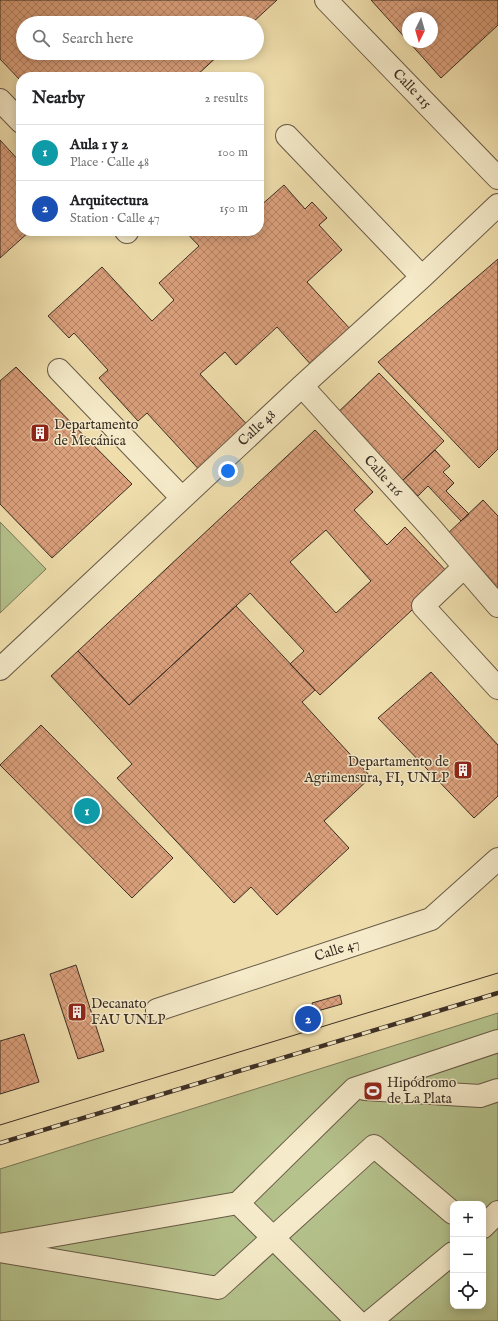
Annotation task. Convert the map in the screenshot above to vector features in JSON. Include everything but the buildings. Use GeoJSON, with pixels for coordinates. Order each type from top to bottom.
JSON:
{"type":"FeatureCollection","features":[{"type":"Feature","properties":{"kind":"street","name":"Calle 115"},"geometry":{"type":"LineString","coordinates":[[326,0],[498,178]]}},
{"type":"Feature","properties":{"kind":"street"},"geometry":{"type":"LineString","coordinates":[[0,100],[16,117]]}},
{"type":"Feature","properties":{"kind":"street"},"geometry":{"type":"LineString","coordinates":[[287,136],[422,277]]}},
{"type":"Feature","properties":{"kind":"street","name":"Calle 48"},"geometry":{"type":"LineString","coordinates":[[0,670],[182,498],[498,205]]}},
{"type":"Feature","properties":{"kind":"street"},"geometry":{"type":"LineString","coordinates":[[59,370],[182,498]]}},
{"type":"Feature","properties":{"kind":"street","name":"Calle 116"},"geometry":{"type":"LineString","coordinates":[[302,386],[430,527],[498,606]]}},
{"type":"Feature","properties":{"kind":"street"},"geometry":{"type":"LineString","coordinates":[[464,567],[423,606],[498,688]]}},
{"type":"Feature","properties":{"kind":"street","name":"Calle 47"},"geometry":{"type":"LineString","coordinates":[[157,1010],[431,919],[498,859]]}},
{"type":"Feature","properties":{"kind":"street"},"geometry":{"type":"LineString","coordinates":[[0,1245],[238,1203],[354,1089],[498,1041]]}},
{"type":"Feature","properties":{"kind":"street"},"geometry":{"type":"LineString","coordinates":[[354,1089],[480,1096],[498,1090]]}},
{"type":"Feature","properties":{"kind":"street"},"geometry":{"type":"LineString","coordinates":[[0,1251],[218,1288],[374,1146],[450,1210]]}},
{"type":"Feature","properties":{"kind":"street"},"geometry":{"type":"LineString","coordinates":[[238,1203],[358,1321]]}},
{"type":"Feature","properties":{"kind":"street"},"geometry":{"type":"LineString","coordinates":[[486,1224],[498,1212]]}},
{"type":"Feature","properties":{"kind":"street"},"geometry":{"type":"LineString","coordinates":[[371,1321],[450,1255]]}},
{"type":"Feature","properties":{"kind":"green space"},"geometry":{"type":"Polygon","coordinates":[[[0,522],[46,569],[0,613],[0,522]]]}},
{"type":"Feature","properties":{"kind":"green space","name":"Hipódromo de La Plata"},"geometry":{"type":"Polygon","coordinates":[[[498,1013],[498,1321],[0,1321],[0,1169],[498,1013]]]}},
{"type":"Feature","properties":{"kind":"tram line"},"geometry":{"type":"LineString","coordinates":[[0,1125],[498,973]]}},
{"type":"Feature","properties":{"kind":"railway"},"geometry":{"type":"LineString","coordinates":[[0,1143],[498,993]]}},
{"type":"Feature","properties":{"kind":"place","name":"Departamento de Mecánica"},"geometry":{"type":"Point","coordinates":[40,433]}},
{"type":"Feature","properties":{"kind":"place","name":"Departamento de Agrimensura, FI, UNLP"},"geometry":{"type":"Point","coordinates":[463,770]}},
{"type":"Feature","properties":{"kind":"place","name":"Aula 1 y 2"},"geometry":{"type":"Point","coordinates":[87,811]}},
{"type":"Feature","properties":{"kind":"place","name":"Decanato FAU UNLP"},"geometry":{"type":"Point","coordinates":[77,1012]}},
{"type":"Feature","properties":{"kind":"place","name":"Arquitectura"},"geometry":{"type":"Point","coordinates":[308,1019]}},
{"type":"Feature","properties":{"kind":"place","name":"Hipódromo de La Plata"},"geometry":{"type":"Point","coordinates":[373,1091]}}]}
